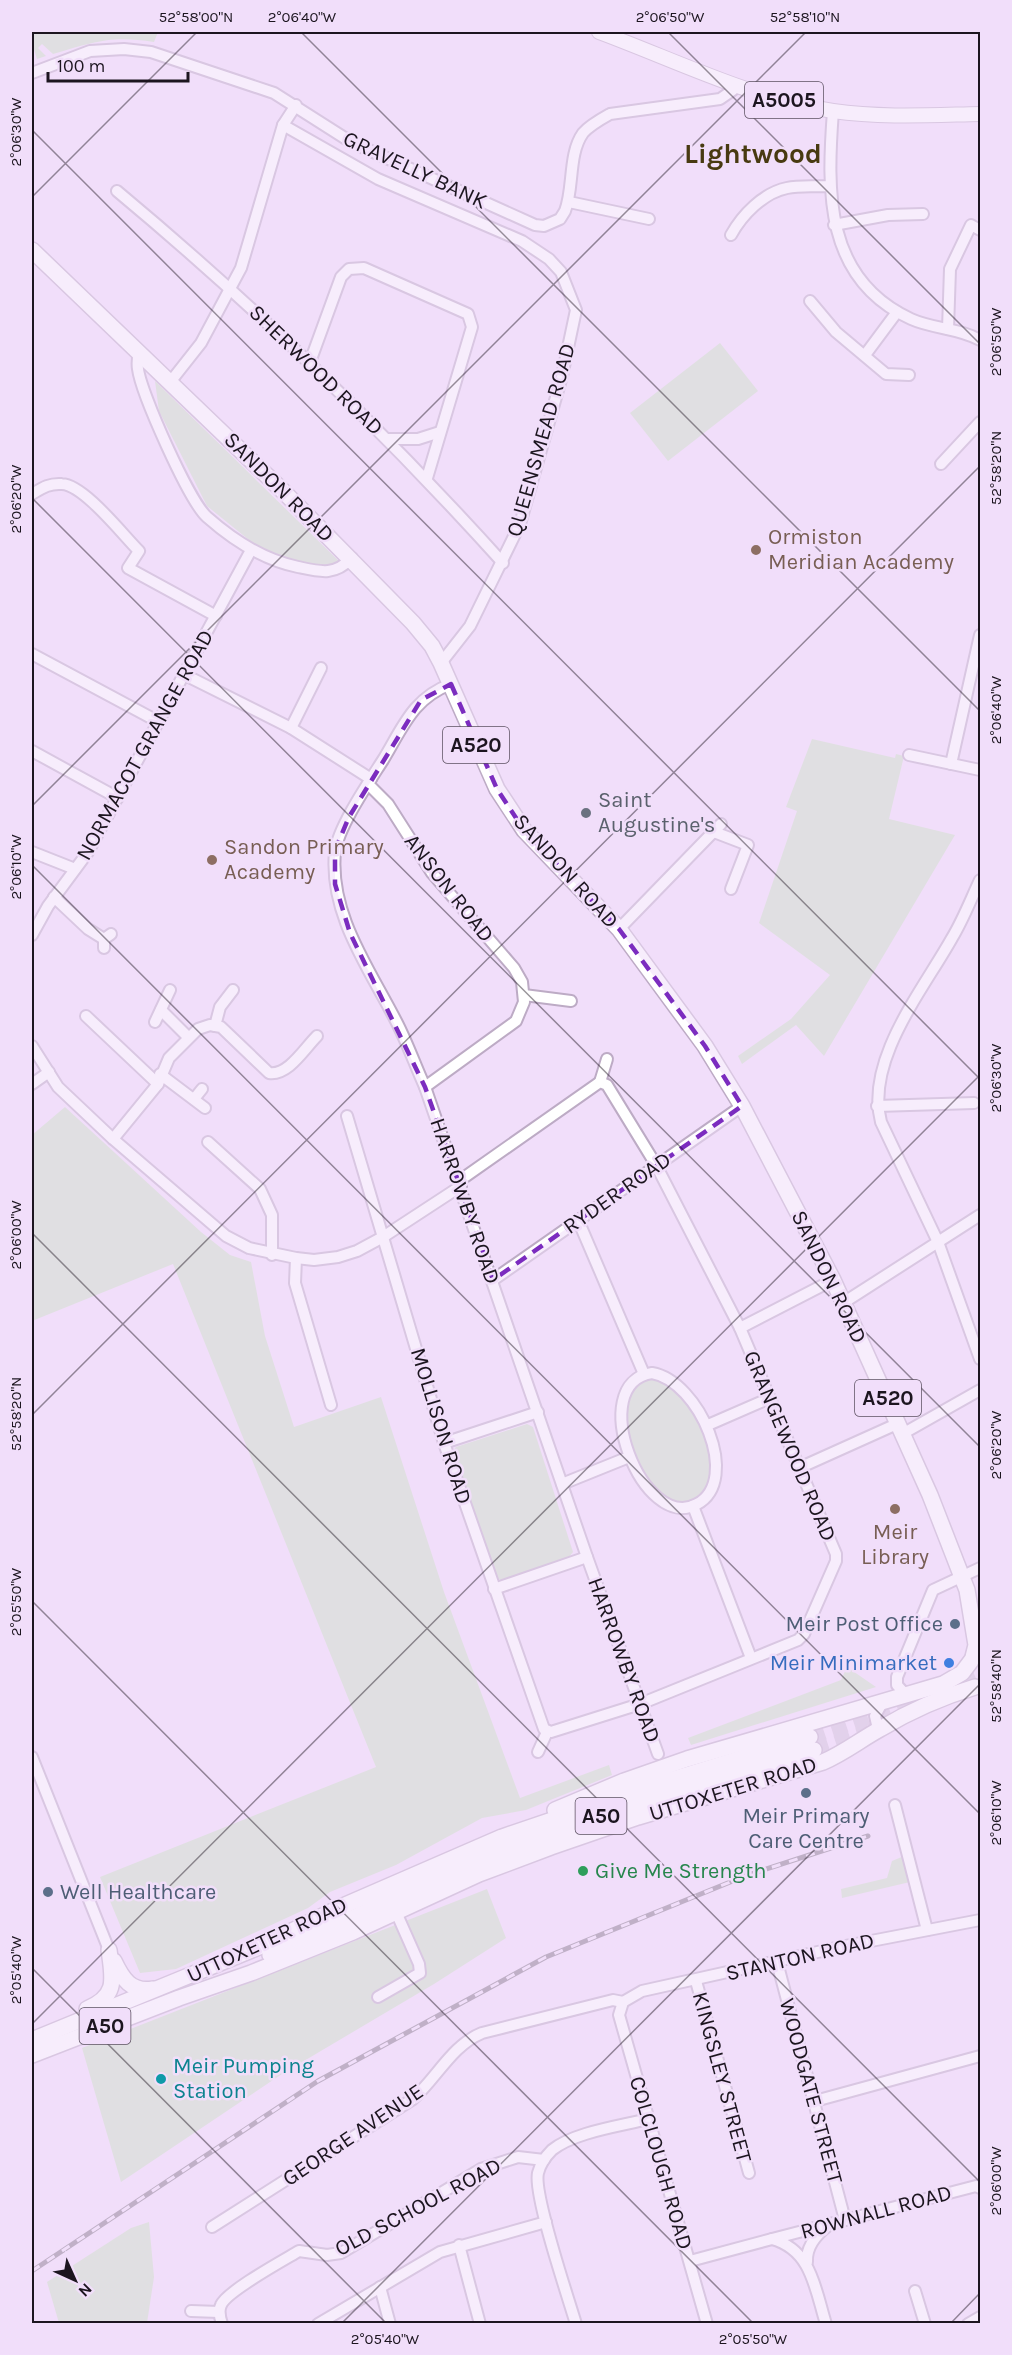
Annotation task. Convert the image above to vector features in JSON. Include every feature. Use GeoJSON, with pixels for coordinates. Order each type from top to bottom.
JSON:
{"type":"FeatureCollection","features":[{"type":"Feature","properties":{"kind":"highway","name":"SANDON ROAD"},"geometry":{"type":"LineString","coordinates":[[32,250],[139,350],[352,558],[432,646],[497,789],[524,830],[620,929],[705,1046],[742,1106],[833,1280],[902,1428],[964,1583],[981,1615]]}},
{"type":"Feature","properties":{"kind":"highway","name":"SANDON ROAD"},"geometry":{"type":"LineString","coordinates":[[964,1583],[976,1645],[975,1656]]}},
{"type":"Feature","properties":{"kind":"highway","name":"UTTOXETER ROAD"},"geometry":{"type":"LineString","coordinates":[[32,2055],[250,1973],[479,1874],[584,1835],[840,1755],[878,1730],[938,1699],[978,1690],[969,1674],[975,1656]]}},
{"type":"Feature","properties":{"kind":"highway","name":"UTTOXETER ROAD"},"geometry":{"type":"LineString","coordinates":[[32,2040],[165,1987],[502,1837],[571,1802],[687,1760],[943,1684],[962,1673],[975,1656]]}},
{"type":"Feature","properties":{"kind":"highway","name":"A50"},"geometry":{"type":"LineString","coordinates":[[179,1998],[393,1898],[503,1850],[812,1744],[664,1782],[502,1837]]}},
{"type":"Feature","properties":{"kind":"highway"},"geometry":{"type":"LineString","coordinates":[[109,1950],[119,1972],[136,1989],[165,1987]]}},
{"type":"Feature","properties":{"kind":"highway"},"geometry":{"type":"LineString","coordinates":[[32,2034],[99,2004],[108,1996],[112,1986],[109,1950]]}},
{"type":"Feature","properties":{"kind":"main road","name":"A5005"},"geometry":{"type":"LineString","coordinates":[[599,32],[736,85],[833,111],[899,116],[981,114]]}},
{"type":"Feature","properties":{"kind":"street","name":"GRAVELLY BANK"},"geometry":{"type":"LineString","coordinates":[[32,73],[90,51],[151,52],[257,87],[296,105],[351,142],[535,225],[544,226],[560,219],[569,202]]}},
{"type":"Feature","properties":{"kind":"street"},"geometry":{"type":"LineString","coordinates":[[649,219],[569,202],[578,146],[583,134],[610,114],[720,99],[736,85]]}},
{"type":"Feature","properties":{"kind":"street"},"geometry":{"type":"LineString","coordinates":[[171,381],[201,342],[241,268],[283,125],[296,105]]}},
{"type":"Feature","properties":{"kind":"street"},"geometry":{"type":"LineString","coordinates":[[833,111],[830,186],[834,225],[845,256],[871,290],[897,312],[931,326],[948,328],[981,340]]}},
{"type":"Feature","properties":{"kind":"street","name":"QUEENSMEAD ROAD"},"geometry":{"type":"LineString","coordinates":[[283,125],[378,179],[522,242],[549,259],[561,272],[576,310],[562,376],[520,524],[503,563],[470,626],[441,663]]}},
{"type":"Feature","properties":{"kind":"street"},"geometry":{"type":"LineString","coordinates":[[731,235],[741,218],[753,207],[786,188],[830,186]]}},
{"type":"Feature","properties":{"kind":"street","name":"SHERWOOD ROAD"},"geometry":{"type":"LineString","coordinates":[[117,191],[231,289],[310,362],[427,478],[503,563]]}},
{"type":"Feature","properties":{"kind":"street"},"geometry":{"type":"LineString","coordinates":[[834,225],[916,211]]}},
{"type":"Feature","properties":{"kind":"street"},"geometry":{"type":"LineString","coordinates":[[948,328],[950,269],[971,225],[981,230]]}},
{"type":"Feature","properties":{"kind":"street"},"geometry":{"type":"LineString","coordinates":[[310,362],[341,277],[349,269],[364,268],[468,314],[472,327],[427,478]]}},
{"type":"Feature","properties":{"kind":"street"},"geometry":{"type":"LineString","coordinates":[[810,302],[836,332],[886,374],[909,375]]}},
{"type":"Feature","properties":{"kind":"street"},"geometry":{"type":"LineString","coordinates":[[865,355],[897,312]]}},
{"type":"Feature","properties":{"kind":"street"},"geometry":{"type":"LineString","coordinates":[[139,350],[138,370],[170,454],[205,515],[250,550],[291,566],[325,573],[335,572],[352,558]]}},
{"type":"Feature","properties":{"kind":"street"},"geometry":{"type":"LineString","coordinates":[[946,462],[981,422]]}},
{"type":"Feature","properties":{"kind":"street"},"geometry":{"type":"LineString","coordinates":[[388,439],[418,439],[440,432]]}},
{"type":"Feature","properties":{"kind":"street"},"geometry":{"type":"LineString","coordinates":[[32,494],[45,485],[64,484],[79,490],[139,551],[129,568],[216,616]]}},
{"type":"Feature","properties":{"kind":"street","name":"NORMACOT GRANGE ROAD"},"geometry":{"type":"LineString","coordinates":[[32,935],[54,897],[88,852],[185,675],[250,550]]}},
{"type":"Feature","properties":{"kind":"street"},"geometry":{"type":"LineString","coordinates":[[951,764],[981,635]]}},
{"type":"Feature","properties":{"kind":"street"},"geometry":{"type":"LineString","coordinates":[[32,654],[159,722]]}},
{"type":"Feature","properties":{"kind":"street"},"geometry":{"type":"LineString","coordinates":[[291,728],[321,668]]}},
{"type":"Feature","properties":{"kind":"street","name":"ANSON ROAD"},"geometry":{"type":"LineString","coordinates":[[185,675],[291,728],[369,781],[388,804],[432,873],[514,968],[522,982],[524,996]]}},
{"type":"Feature","properties":{"kind":"street","name":"HARROWBY ROAD"},"geometry":{"type":"LineString","coordinates":[[451,684],[421,700],[369,781],[335,850],[335,884],[340,910],[399,1027],[425,1088],[587,1557],[658,1754]]}},
{"type":"Feature","properties":{"kind":"street"},"geometry":{"type":"LineString","coordinates":[[32,751],[118,798]]}},
{"type":"Feature","properties":{"kind":"street"},"geometry":{"type":"LineString","coordinates":[[909,756],[981,770]]}},
{"type":"Feature","properties":{"kind":"street"},"geometry":{"type":"LineString","coordinates":[[620,929],[717,828],[748,845],[731,889]]}},
{"type":"Feature","properties":{"kind":"street"},"geometry":{"type":"LineString","coordinates":[[32,852],[75,869]]}},
{"type":"Feature","properties":{"kind":"street"},"geometry":{"type":"LineString","coordinates":[[981,880],[952,937],[905,1015],[881,1074],[877,1106],[881,1122],[938,1242],[981,1359]]}},
{"type":"Feature","properties":{"kind":"street"},"geometry":{"type":"LineString","coordinates":[[54,897],[88,929],[106,940]]}},
{"type":"Feature","properties":{"kind":"street"},"geometry":{"type":"LineString","coordinates":[[155,1022],[170,990]]}},
{"type":"Feature","properties":{"kind":"street"},"geometry":{"type":"LineString","coordinates":[[215,1026],[220,1007],[233,990]]}},
{"type":"Feature","properties":{"kind":"street"},"geometry":{"type":"LineString","coordinates":[[425,1088],[516,1021],[525,1002],[524,996],[571,1001]]}},
{"type":"Feature","properties":{"kind":"street"},"geometry":{"type":"LineString","coordinates":[[161,1010],[188,1037]]}},
{"type":"Feature","properties":{"kind":"street"},"geometry":{"type":"LineString","coordinates":[[86,1016],[159,1079],[205,1108]]}},
{"type":"Feature","properties":{"kind":"street"},"geometry":{"type":"LineString","coordinates":[[113,1138],[159,1079],[170,1058],[198,1029],[221,1027],[269,1073],[274,1074],[284,1071],[316,1036]]}},
{"type":"Feature","properties":{"kind":"street"},"geometry":{"type":"LineString","coordinates":[[32,1046],[58,1087],[226,1236],[249,1248],[272,1255],[314,1260],[338,1257],[357,1251],[383,1237],[600,1082],[607,1059]]}},
{"type":"Feature","properties":{"kind":"street"},"geometry":{"type":"LineString","coordinates":[[32,1084],[49,1072]]}},
{"type":"Feature","properties":{"kind":"street","name":"GRANGEWOOD ROAD"},"geometry":{"type":"LineString","coordinates":[[600,1082],[607,1085],[656,1165],[740,1328],[836,1554],[836,1561],[804,1634],[798,1640],[640,1704]]}},
{"type":"Feature","properties":{"kind":"street"},"geometry":{"type":"LineString","coordinates":[[194,1099],[202,1089]]}},
{"type":"Feature","properties":{"kind":"street"},"geometry":{"type":"LineString","coordinates":[[877,1106],[974,1103]]}},
{"type":"Feature","properties":{"kind":"street","name":"RYDER ROAD"},"geometry":{"type":"LineString","coordinates":[[493,1280],[742,1106]]}},
{"type":"Feature","properties":{"kind":"street","name":"MOLLISON ROAD"},"geometry":{"type":"LineString","coordinates":[[347,1116],[444,1443],[544,1730],[547,1732]]}},
{"type":"Feature","properties":{"kind":"street"},"geometry":{"type":"LineString","coordinates":[[208,1142],[260,1189],[273,1215],[272,1255]]}},
{"type":"Feature","properties":{"kind":"street"},"geometry":{"type":"LineString","coordinates":[[843,1303],[981,1215]]}},
{"type":"Feature","properties":{"kind":"street"},"geometry":{"type":"LineString","coordinates":[[578,1220],[644,1374]]}},
{"type":"Feature","properties":{"kind":"street"},"geometry":{"type":"LineString","coordinates":[[297,1258],[295,1283],[331,1405]]}},
{"type":"Feature","properties":{"kind":"street"},"geometry":{"type":"LineString","coordinates":[[740,1328],[833,1280]]}},
{"type":"Feature","properties":{"kind":"street"},"geometry":{"type":"LineString","coordinates":[[644,1374],[661,1374],[677,1384],[695,1404],[708,1425],[714,1449],[713,1482],[710,1492],[703,1501],[693,1506],[680,1509],[661,1500],[644,1482],[629,1457],[623,1436],[623,1398],[633,1381],[644,1374]]}},
{"type":"Feature","properties":{"kind":"street"},"geometry":{"type":"LineString","coordinates":[[799,1468],[902,1428],[981,1390]]}},
{"type":"Feature","properties":{"kind":"street"},"geometry":{"type":"LineString","coordinates":[[708,1425],[770,1398]]}},
{"type":"Feature","properties":{"kind":"street"},"geometry":{"type":"LineString","coordinates":[[444,1443],[538,1412]]}},
{"type":"Feature","properties":{"kind":"street"},"geometry":{"type":"LineString","coordinates":[[562,1484],[629,1457]]}},
{"type":"Feature","properties":{"kind":"street"},"geometry":{"type":"LineString","coordinates":[[693,1506],[751,1658]]}},
{"type":"Feature","properties":{"kind":"street"},"geometry":{"type":"LineString","coordinates":[[494,1589],[587,1557]]}},
{"type":"Feature","properties":{"kind":"street"},"geometry":{"type":"LineString","coordinates":[[907,1696],[897,1685],[897,1677],[933,1590],[964,1583],[981,1568]]}},
{"type":"Feature","properties":{"kind":"street"},"geometry":{"type":"LineString","coordinates":[[878,1730],[875,1716],[882,1703]]}},
{"type":"Feature","properties":{"kind":"street"},"geometry":{"type":"LineString","coordinates":[[538,1752],[547,1732],[640,1704]]}},
{"type":"Feature","properties":{"kind":"street"},"geometry":{"type":"LineString","coordinates":[[32,1757],[35,1777],[109,1950]]}},
{"type":"Feature","properties":{"kind":"street"},"geometry":{"type":"LineString","coordinates":[[895,1805],[927,1930]]}},
{"type":"Feature","properties":{"kind":"street"},"geometry":{"type":"LineString","coordinates":[[378,1997],[420,1973],[419,1964],[390,1914]]}},
{"type":"Feature","properties":{"kind":"street","name":"STANTON ROAD"},"geometry":{"type":"LineString","coordinates":[[622,2002],[642,1991],[981,1920]]}},
{"type":"Feature","properties":{"kind":"street","name":"WOODGATE STREET"},"geometry":{"type":"LineString","coordinates":[[777,1962],[845,2220]]}},
{"type":"Feature","properties":{"kind":"street","name":"KINGSLEY STREET"},"geometry":{"type":"LineString","coordinates":[[696,1981],[748,2173]]}},
{"type":"Feature","properties":{"kind":"street","name":"GEORGE AVENUE"},"geometry":{"type":"LineString","coordinates":[[212,2227],[413,2099],[427,2087],[464,2042],[482,2033],[613,2000],[622,2002]]}},
{"type":"Feature","properties":{"kind":"street","name":"COLCLOUGH ROAD"},"geometry":{"type":"LineString","coordinates":[[622,2002],[619,2016],[707,2324]]}},
{"type":"Feature","properties":{"kind":"street"},"geometry":{"type":"LineString","coordinates":[[815,2101],[981,2055]]}},
{"type":"Feature","properties":{"kind":"street"},"geometry":{"type":"LineString","coordinates":[[576,2324],[546,2222],[537,2186],[538,2174],[543,2160],[553,2149],[585,2135],[648,2119]]}},
{"type":"Feature","properties":{"kind":"street","name":"OLD SCHOOL ROAD"},"geometry":{"type":"LineString","coordinates":[[219,2312],[221,2303],[299,2251],[327,2255],[341,2253],[481,2169],[518,2157],[543,2160]]}},
{"type":"Feature","properties":{"kind":"street","name":"ROWNALL ROAD"},"geometry":{"type":"LineString","coordinates":[[690,2260],[972,2187],[980,2187]]}},
{"type":"Feature","properties":{"kind":"street"},"geometry":{"type":"LineString","coordinates":[[318,2324],[440,2252],[546,2222]]}},
{"type":"Feature","properties":{"kind":"street"},"geometry":{"type":"LineString","coordinates":[[826,2324],[807,2262],[807,2255],[813,2242],[831,2223]]}},
{"type":"Feature","properties":{"kind":"street"},"geometry":{"type":"LineString","coordinates":[[772,2239],[798,2251],[807,2262]]}},
{"type":"Feature","properties":{"kind":"street"},"geometry":{"type":"LineString","coordinates":[[459,2246],[480,2324]]}},
{"type":"Feature","properties":{"kind":"street"},"geometry":{"type":"LineString","coordinates":[[380,2287],[390,2324]]}},
{"type":"Feature","properties":{"kind":"street"},"geometry":{"type":"LineString","coordinates":[[915,2291],[924,2324]]}},
{"type":"Feature","properties":{"kind":"street"},"geometry":{"type":"LineString","coordinates":[[191,2311],[219,2312],[222,2324]]}},
{"type":"Feature","properties":{"kind":"street"},"geometry":{"type":"LineString","coordinates":[[968,2324],[981,2317]]}},
{"type":"Feature","properties":{"kind":"highlighted area"},"geometry":{"type":"Polygon","coordinates":[[[451,684],[497,789],[524,830],[619,929],[705,1046],[742,1106],[493,1280],[425,1087],[350,933],[335,884],[335,850],[349,817],[421,700],[451,684]]]}},
{"type":"Feature","properties":{"kind":"green space"},"geometry":{"type":"Polygon","coordinates":[[[32,32],[158,32],[154,42],[126,39],[103,41],[53,54],[42,44],[38,48],[46,56],[37,59],[32,43],[32,32]]]}},
{"type":"Feature","properties":{"kind":"green space"},"geometry":{"type":"Polygon","coordinates":[[[720,343],[758,391],[668,461],[630,413],[720,343]]]}},
{"type":"Feature","properties":{"kind":"green space"},"geometry":{"type":"Polygon","coordinates":[[[155,381],[342,564],[321,565],[291,560],[254,544],[207,506],[159,411],[155,381]]]}},
{"type":"Feature","properties":{"kind":"green space"},"geometry":{"type":"Polygon","coordinates":[[[812,739],[895,758],[896,754],[904,756],[889,819],[955,835],[824,1056],[796,1025],[742,1064],[738,1056],[791,1019],[830,975],[759,923],[797,811],[786,807],[812,739]]]}},
{"type":"Feature","properties":{"kind":"green space"},"geometry":{"type":"Polygon","coordinates":[[[65,1107],[201,1232],[230,1255],[251,1262],[265,1336],[294,1427],[381,1397],[444,1592],[520,1798],[609,1765],[612,1775],[526,1810],[482,1818],[396,1865],[330,1892],[308,1908],[176,1969],[140,1973],[100,1877],[376,1767],[173,1264],[32,1321],[32,1135],[65,1107]]]}},
{"type":"Feature","properties":{"kind":"green space"},"geometry":{"type":"Polygon","coordinates":[[[652,1377],[671,1385],[692,1407],[703,1426],[709,1447],[710,1470],[706,1490],[701,1497],[684,1504],[668,1500],[653,1486],[640,1466],[630,1443],[625,1420],[627,1400],[635,1385],[652,1377]]]}},
{"type":"Feature","properties":{"kind":"green space"},"geometry":{"type":"Polygon","coordinates":[[[527,1424],[533,1427],[573,1552],[569,1557],[501,1580],[496,1578],[453,1451],[456,1447],[527,1424]]]}},
{"type":"Feature","properties":{"kind":"green space"},"geometry":{"type":"Polygon","coordinates":[[[847,1667],[876,1687],[691,1745],[688,1738],[841,1680],[847,1667]]]}},
{"type":"Feature","properties":{"kind":"green space"},"geometry":{"type":"Polygon","coordinates":[[[904,1856],[910,1882],[842,1898],[841,1889],[887,1878],[892,1861],[904,1856]]]}},
{"type":"Feature","properties":{"kind":"green space"},"geometry":{"type":"Polygon","coordinates":[[[487,1889],[506,1938],[434,1984],[282,2074],[121,2182],[82,2048],[487,1889]]]}},
{"type":"Feature","properties":{"kind":"green space"},"geometry":{"type":"Polygon","coordinates":[[[149,2222],[154,2277],[147,2323],[59,2323],[47,2282],[131,2228],[149,2222]]]}},
{"type":"Feature","properties":{"kind":"tunnel"},"geometry":{"type":"LineString","coordinates":[[810,1737],[909,1704],[980,1674]]}},
{"type":"Feature","properties":{"kind":"tunnel"},"geometry":{"type":"LineString","coordinates":[[814,1750],[869,1732]]}},
{"type":"Feature","properties":{"kind":"railway"},"geometry":{"type":"LineString","coordinates":[[32,2271],[318,2081],[546,1957],[745,1876],[868,1836]]}},
{"type":"Feature","properties":{"kind":"place","name":"Ormiston Meridian Academy"},"geometry":{"type":"Point","coordinates":[756,550]}},
{"type":"Feature","properties":{"kind":"place","name":"Saint Augustine's"},"geometry":{"type":"Point","coordinates":[586,813]}},
{"type":"Feature","properties":{"kind":"place","name":"Sandon Primary Academy"},"geometry":{"type":"Point","coordinates":[212,860]}},
{"type":"Feature","properties":{"kind":"place","name":"Meir Library"},"geometry":{"type":"Point","coordinates":[895,1509]}},
{"type":"Feature","properties":{"kind":"place","name":"Meir Post Office"},"geometry":{"type":"Point","coordinates":[955,1624]}},
{"type":"Feature","properties":{"kind":"place","name":"Meir Minimarket"},"geometry":{"type":"Point","coordinates":[949,1663]}},
{"type":"Feature","properties":{"kind":"place","name":"Meir Primary Care Centre"},"geometry":{"type":"Point","coordinates":[806,1793]}},
{"type":"Feature","properties":{"kind":"place","name":"Give Me Strength"},"geometry":{"type":"Point","coordinates":[583,1871]}},
{"type":"Feature","properties":{"kind":"place","name":"Well Healthcare"},"geometry":{"type":"Point","coordinates":[48,1892]}},
{"type":"Feature","properties":{"kind":"place","name":"Meir Pumping Station"},"geometry":{"type":"Point","coordinates":[161,2079]}},
{"type":"Feature","properties":{"kind":"district","name":"Lightwood"},"geometry":{"type":"Point","coordinates":[753,153]}}]}
